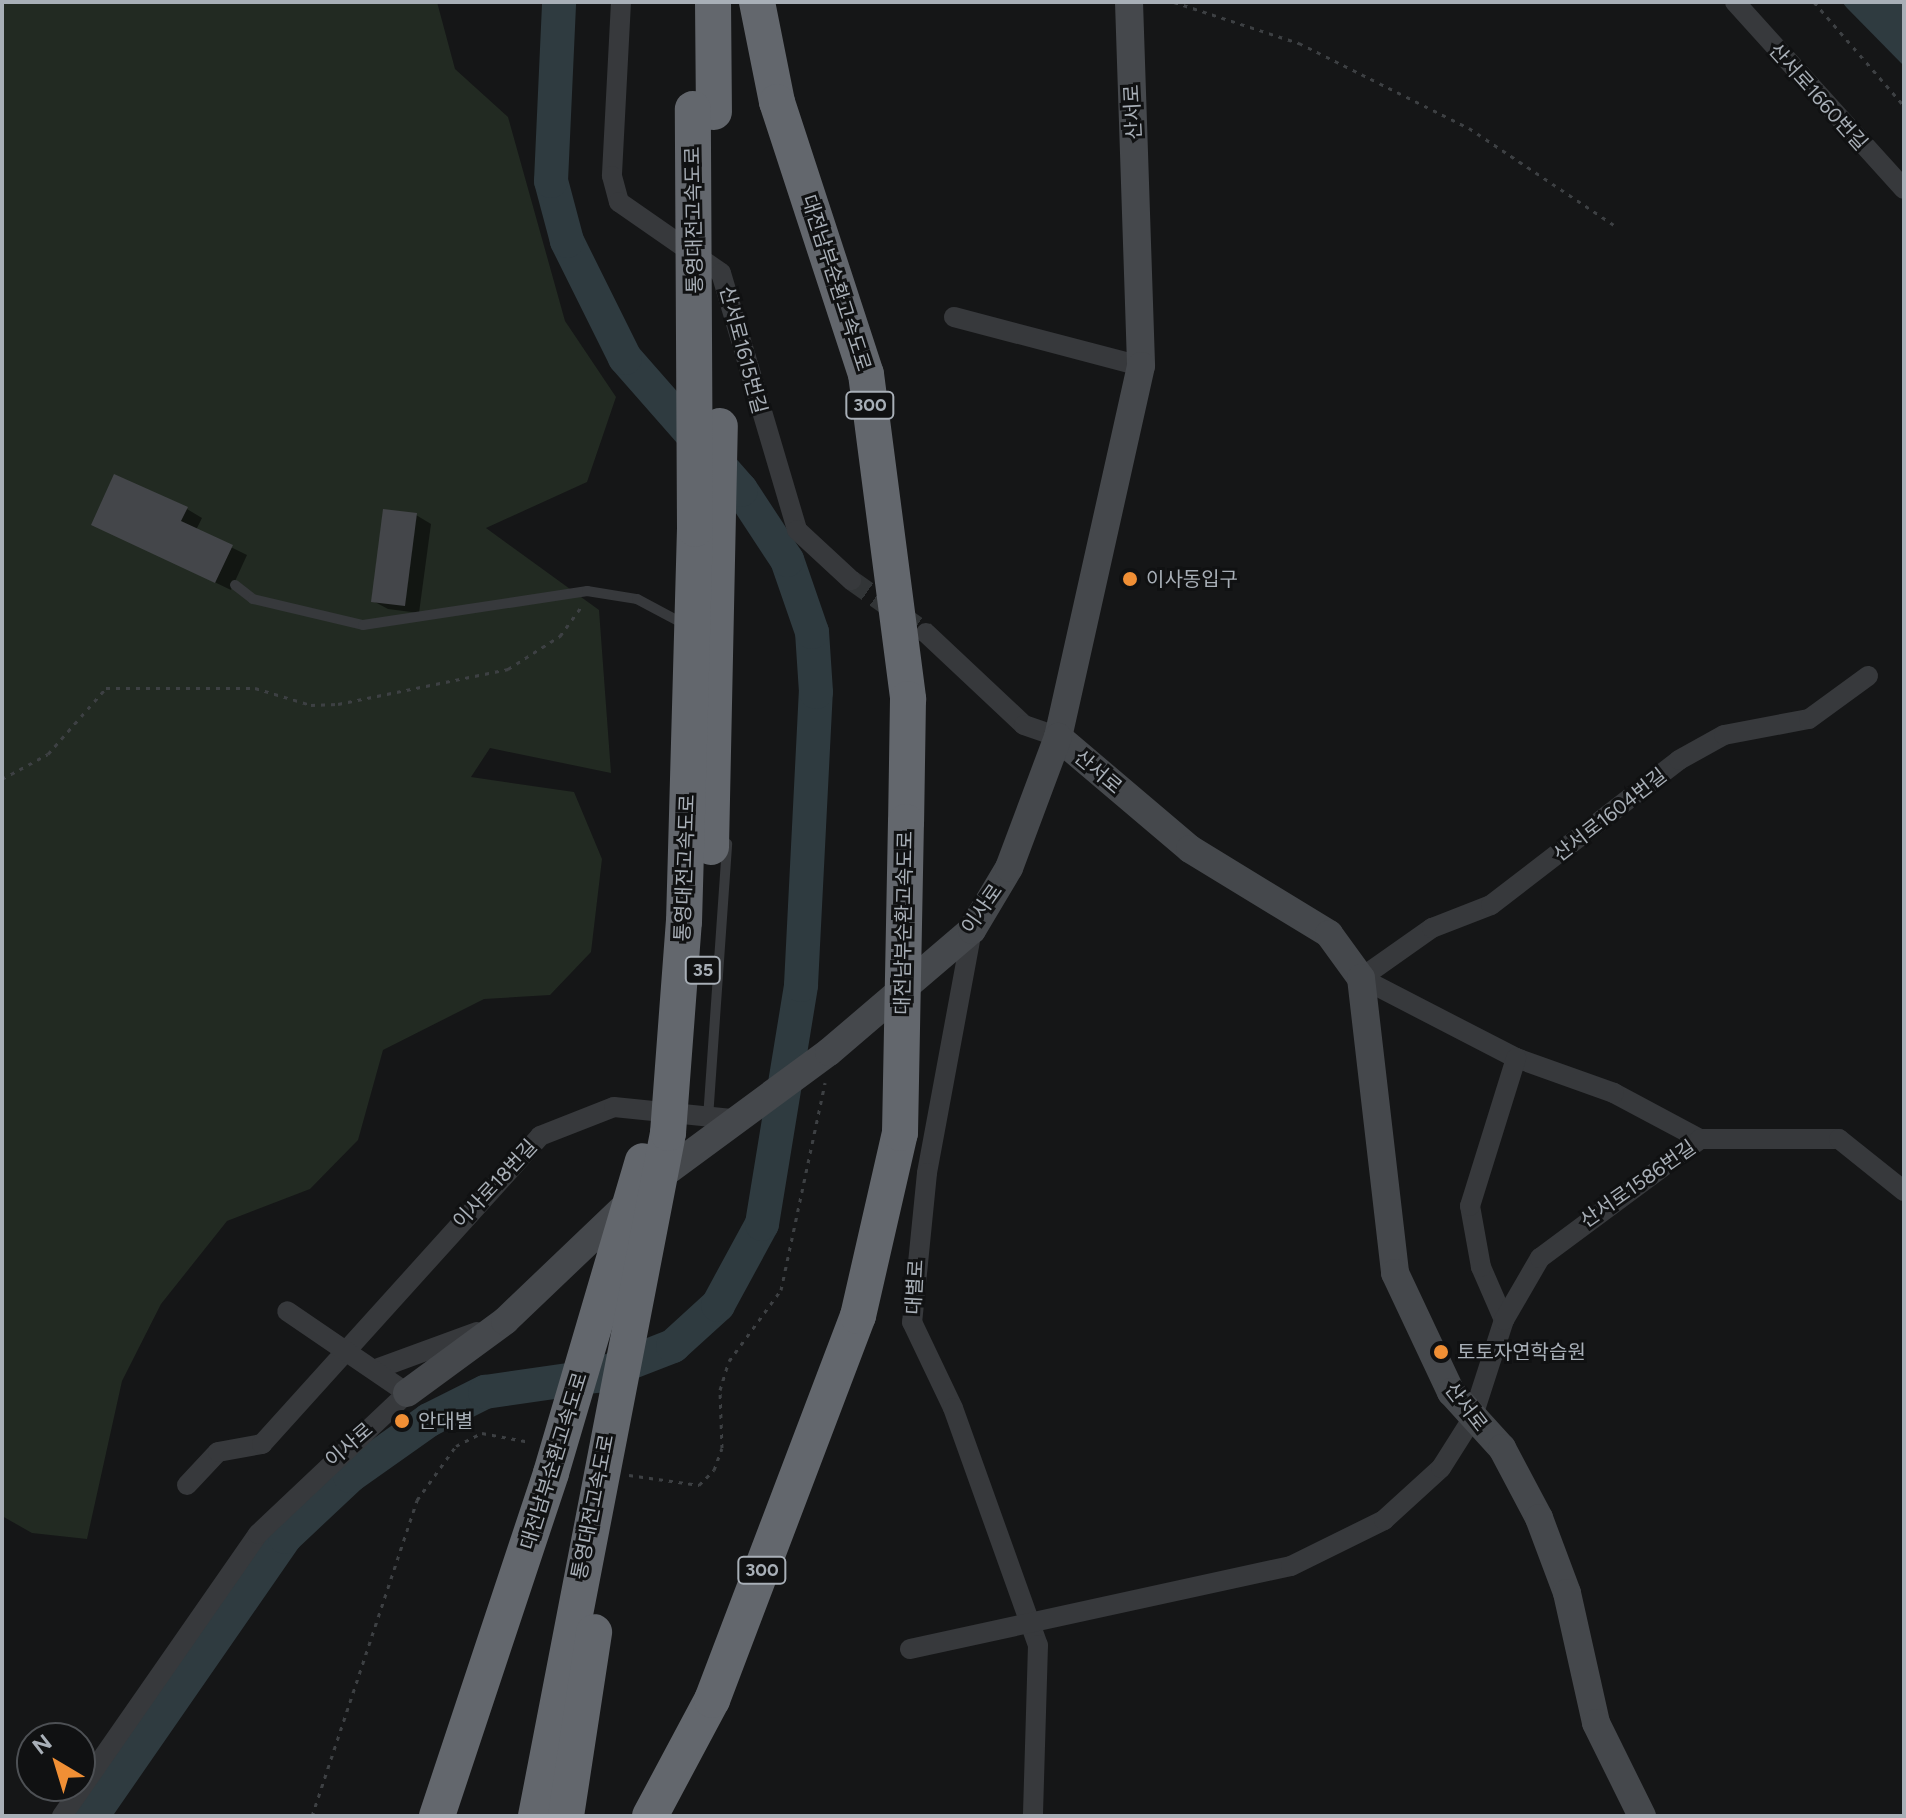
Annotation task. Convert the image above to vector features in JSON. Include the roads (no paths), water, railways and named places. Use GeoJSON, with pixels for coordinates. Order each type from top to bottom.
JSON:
{"type":"FeatureCollection","features":[{"type":"Feature","properties":{"kind":"highway","name":"통영대전고속도로"},"geometry":{"type":"LineString","coordinates":[[566,1816],[593,1639],[662,1303],[708,926],[722,538],[703,110],[691,2]]}},
{"type":"Feature","properties":{"kind":"highway","name":"통영대전고속도로"},"geometry":{"type":"LineString","coordinates":[[536,1816],[600,1465],[640,1300],[674,1056],[696,499],[703,110],[713,2]]}},
{"type":"Feature","properties":{"kind":"highway","name":"대전남부순환고속도로"},"geometry":{"type":"LineString","coordinates":[[650,1816],[712,1700],[858,1316],[900,1133],[908,699],[866,374],[777,102],[757,2]]}},
{"type":"Feature","properties":{"kind":"highway","name":"대전남부순환고속도로"},"geometry":{"type":"LineString","coordinates":[[437,1816],[551,1473],[674,1056]]}},
{"type":"Feature","properties":{"kind":"street","name":"산서로1615번길"},"geometry":{"type":"LineString","coordinates":[[621,2],[612,176],[619,202],[721,273],[797,530],[851,580]]}},
{"type":"Feature","properties":{"kind":"street","name":"산서로"},"geometry":{"type":"LineString","coordinates":[[1129,2],[1141,366],[1058,737],[1190,849],[1329,934],[1361,978],[1516,1058],[1614,1093],[1700,1139]]}},
{"type":"Feature","properties":{"kind":"street","name":"산서로1660번길"},"geometry":{"type":"LineString","coordinates":[[1735,2],[1904,189]]}},
{"type":"Feature","properties":{"kind":"street"},"geometry":{"type":"LineString","coordinates":[[954,317],[1141,366]]}},
{"type":"Feature","properties":{"kind":"street"},"geometry":{"type":"LineString","coordinates":[[926,633],[1024,725],[1058,737]]}},
{"type":"Feature","properties":{"kind":"street","name":"산서로1604번길"},"geometry":{"type":"LineString","coordinates":[[1361,978],[1432,928],[1491,905],[1679,760],[1724,735],[1809,719],[1868,676]]}},
{"type":"Feature","properties":{"kind":"street","name":"이사로"},"geometry":{"type":"LineString","coordinates":[[62,1816],[258,1534],[407,1393],[505,1321],[643,1189],[744,1117],[972,930],[1009,868],[1058,737]]}},
{"type":"Feature","properties":{"kind":"street","name":"대별로"},"geometry":{"type":"LineString","coordinates":[[972,930],[927,1173],[912,1322],[953,1408],[1033,1624],[1033,1816]]}},
{"type":"Feature","properties":{"kind":"street","name":"산서로"},"geometry":{"type":"LineString","coordinates":[[1361,978],[1395,1273],[1432,1360],[1472,1419],[1502,1448],[1539,1518],[1567,1593],[1596,1723],[1642,1816]]}},
{"type":"Feature","properties":{"kind":"street"},"geometry":{"type":"LineString","coordinates":[[1504,1320],[1481,1267],[1470,1206],[1516,1058]]}},
{"type":"Feature","properties":{"kind":"street","name":"이사로18번길"},"geometry":{"type":"LineString","coordinates":[[187,1485],[218,1452],[262,1444],[343,1349],[540,1136],[614,1107],[708,1118],[744,1117]]}},
{"type":"Feature","properties":{"kind":"street","name":"산서로1586번길"},"geometry":{"type":"LineString","coordinates":[[1472,1419],[1504,1320],[1540,1258],[1700,1139],[1839,1139],[1904,1191]]}},
{"type":"Feature","properties":{"kind":"street"},"geometry":{"type":"LineString","coordinates":[[287,1311],[343,1349],[379,1368],[407,1393]]}},
{"type":"Feature","properties":{"kind":"street"},"geometry":{"type":"LineString","coordinates":[[379,1368],[505,1321]]}},
{"type":"Feature","properties":{"kind":"street"},"geometry":{"type":"LineString","coordinates":[[910,1649],[1291,1566],[1340,1546],[1417,1496],[1472,1419]]}},
{"type":"Feature","properties":{"kind":"lane"},"geometry":{"type":"LineString","coordinates":[[235,585],[253,599],[363,625],[587,591],[637,599],[727,646],[730,708]]}},
{"type":"Feature","properties":{"kind":"lane"},"geometry":{"type":"LineString","coordinates":[[708,1118],[727,819]]}},
{"type":"Feature","properties":{"kind":"waterway"},"geometry":{"type":"LineString","coordinates":[[92,1816],[285,1537],[350,1476],[429,1420],[485,1392],[596,1376],[673,1346],[718,1305],[762,1224],[801,985],[816,692],[812,632],[787,560],[741,490],[625,358],[567,241],[551,181],[559,2]]}},
{"type":"Feature","properties":{"kind":"tunnel"},"geometry":{"type":"LineString","coordinates":[[851,580],[926,633]]}},
{"type":"Feature","properties":{"kind":"place","name":"이사동입구"},"geometry":{"type":"Point","coordinates":[1130,579]}},
{"type":"Feature","properties":{"kind":"place","name":"토토자연학습원"},"geometry":{"type":"Point","coordinates":[1441,1352]}},
{"type":"Feature","properties":{"kind":"place","name":"안대별"},"geometry":{"type":"Point","coordinates":[402,1421]}}]}
